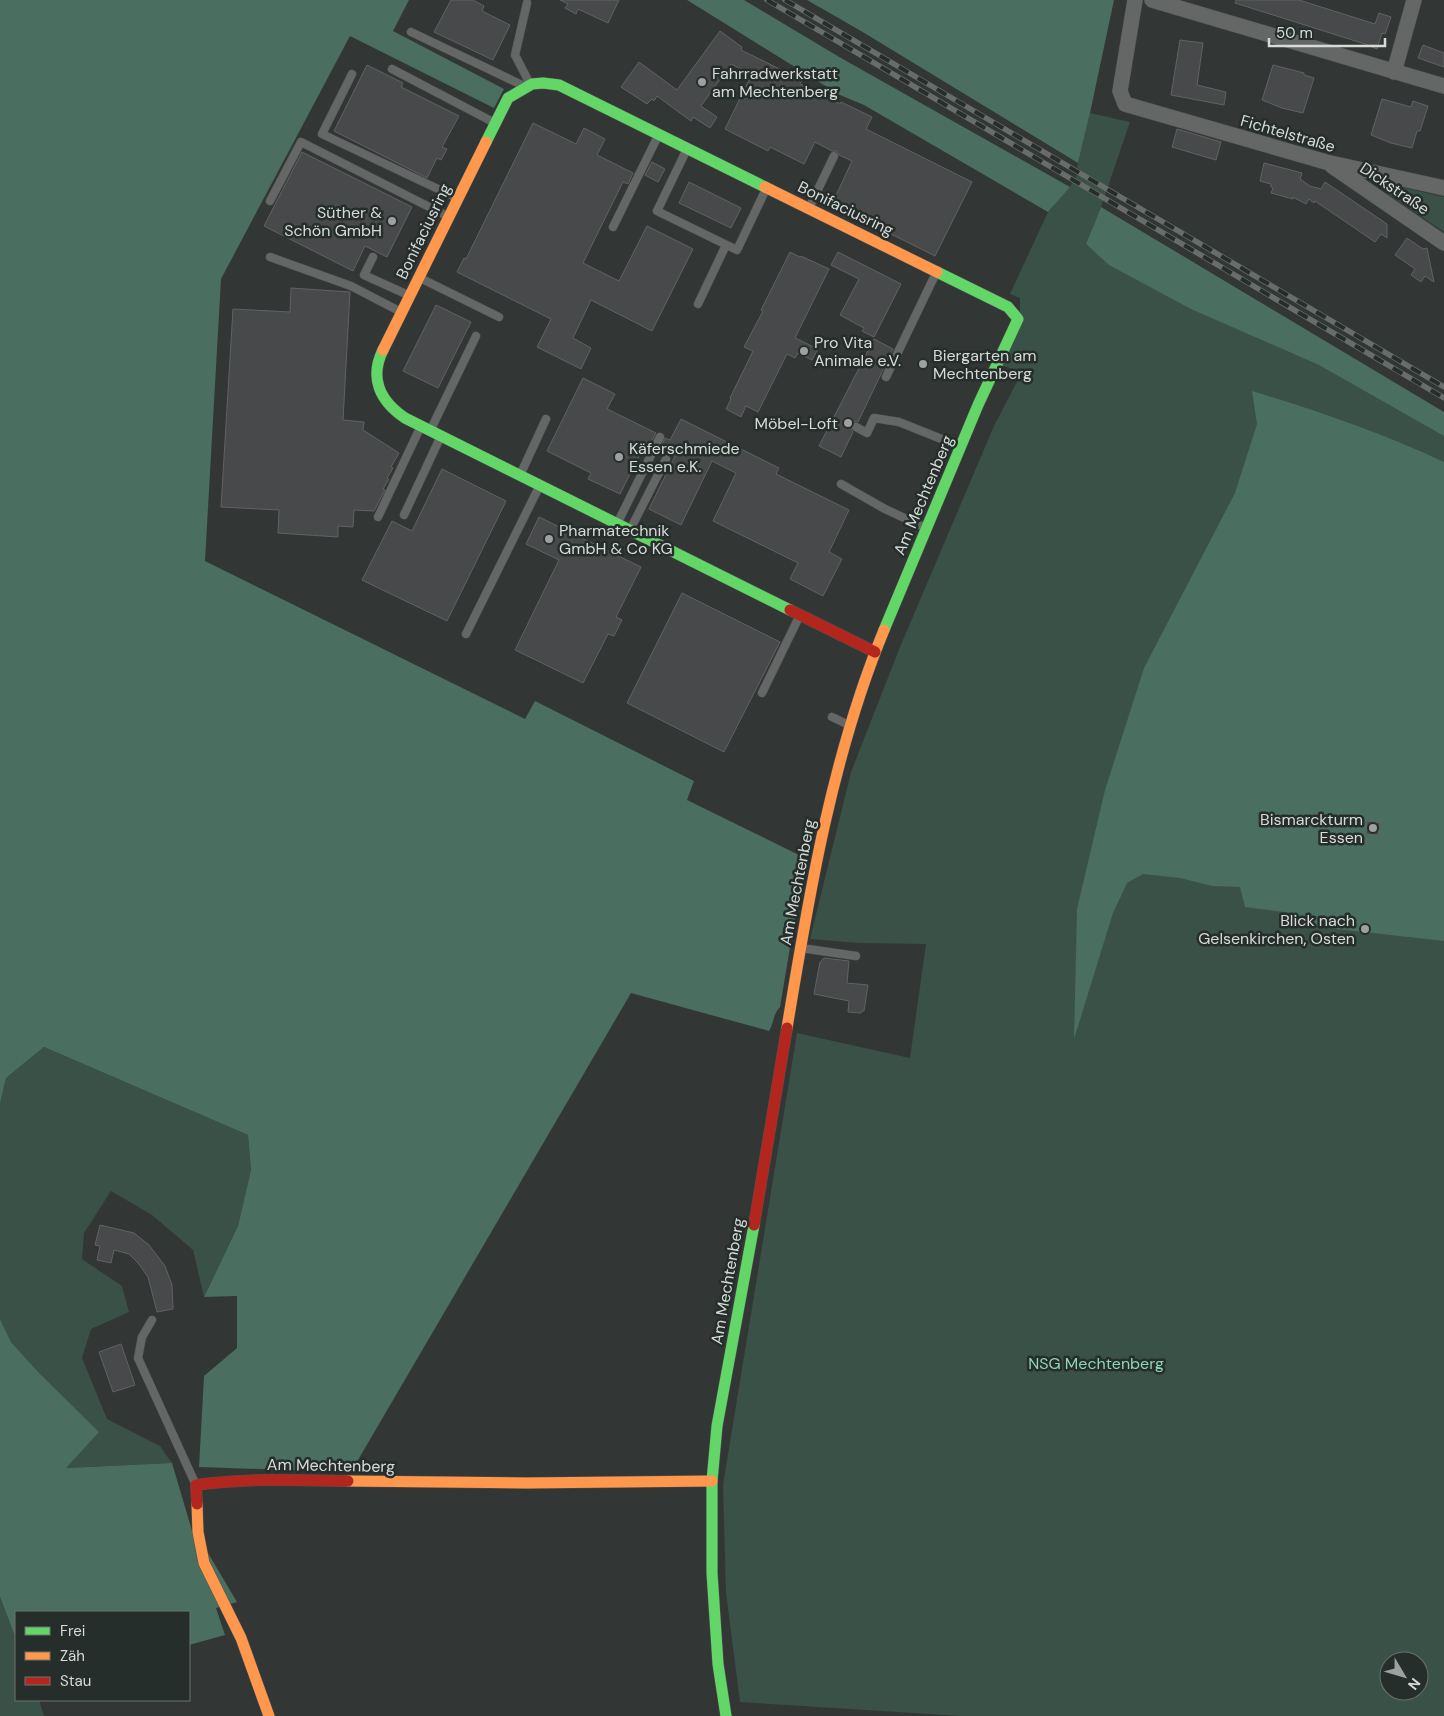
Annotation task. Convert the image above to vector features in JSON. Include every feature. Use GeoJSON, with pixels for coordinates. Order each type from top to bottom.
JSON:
{"type":"FeatureCollection","features":[{"type":"Feature","properties":{"kind":"street","name":"Fichtelstraße"},"geometry":{"type":"LineString","coordinates":[[1135,0],[1120,91],[1125,104],[1326,162],[1444,188]]}},
{"type":"Feature","properties":{"kind":"street"},"geometry":{"type":"LineString","coordinates":[[1152,0],[1444,86]]}},
{"type":"Feature","properties":{"kind":"street"},"geometry":{"type":"LineString","coordinates":[[1394,72],[1414,0]]}},
{"type":"Feature","properties":{"kind":"street","name":"Bonifaciusring"},"geometry":{"type":"LineString","coordinates":[[875,652],[395,412],[382,394],[377,378],[379,358],[508,98],[527,85],[545,82],[559,85],[937,271],[1008,307],[1018,318]]}},
{"type":"Feature","properties":{"kind":"street","name":"Dickstraße"},"geometry":{"type":"LineString","coordinates":[[1326,162],[1444,243]]}},
{"type":"Feature","properties":{"kind":"street","name":"Am Mechtenberg"},"geometry":{"type":"LineString","coordinates":[[726,1716],[718,1664],[712,1573],[712,1481],[717,1426],[760,1194],[801,948],[835,780],[875,652],[960,447],[1018,318]]}},
{"type":"Feature","properties":{"kind":"street","name":"Am Mechtenberg"},"geometry":{"type":"LineString","coordinates":[[196,1485],[224,1481],[255,1480],[526,1483],[712,1481]]}},
{"type":"Feature","properties":{"kind":"street"},"geometry":{"type":"LineString","coordinates":[[196,1485],[198,1532],[204,1563],[241,1638],[270,1716]]}},
{"type":"Feature","properties":{"kind":"lane"},"geometry":{"type":"LineString","coordinates":[[527,3],[515,55],[527,85]]}},
{"type":"Feature","properties":{"kind":"lane"},"geometry":{"type":"LineString","coordinates":[[411,32],[527,85]]}},
{"type":"Feature","properties":{"kind":"lane"},"geometry":{"type":"LineString","coordinates":[[392,69],[495,123]]}},
{"type":"Feature","properties":{"kind":"lane"},"geometry":{"type":"LineString","coordinates":[[352,74],[322,134],[457,198]]}},
{"type":"Feature","properties":{"kind":"lane"},"geometry":{"type":"LineString","coordinates":[[613,227],[659,134]]}},
{"type":"Feature","properties":{"kind":"lane"},"geometry":{"type":"LineString","coordinates":[[270,201],[301,142],[448,216]]}},
{"type":"Feature","properties":{"kind":"lane"},"geometry":{"type":"LineString","coordinates":[[687,148],[656,211],[737,250],[767,188]]}},
{"type":"Feature","properties":{"kind":"lane"},"geometry":{"type":"LineString","coordinates":[[809,208],[834,156]]}},
{"type":"Feature","properties":{"kind":"lane"},"geometry":{"type":"LineString","coordinates":[[698,304],[726,245]]}},
{"type":"Feature","properties":{"kind":"lane"},"geometry":{"type":"LineString","coordinates":[[373,257],[364,275],[409,296]]}},
{"type":"Feature","properties":{"kind":"lane"},"geometry":{"type":"LineString","coordinates":[[270,258],[351,286],[401,312]]}},
{"type":"Feature","properties":{"kind":"lane"},"geometry":{"type":"LineString","coordinates":[[886,378],[937,271]]}},
{"type":"Feature","properties":{"kind":"lane"},"geometry":{"type":"LineString","coordinates":[[418,277],[499,317]]}},
{"type":"Feature","properties":{"kind":"lane"},"geometry":{"type":"LineString","coordinates":[[378,517],[431,431],[476,336]]}},
{"type":"Feature","properties":{"kind":"lane"},"geometry":{"type":"LineString","coordinates":[[856,427],[867,433],[874,418],[899,422],[960,447]]}},
{"type":"Feature","properties":{"kind":"lane"},"geometry":{"type":"LineString","coordinates":[[520,475],[546,419]]}},
{"type":"Feature","properties":{"kind":"lane"},"geometry":{"type":"LineString","coordinates":[[404,514],[431,431]]}},
{"type":"Feature","properties":{"kind":"lane"},"geometry":{"type":"LineString","coordinates":[[617,524],[660,437]]}},
{"type":"Feature","properties":{"kind":"lane"},"geometry":{"type":"LineString","coordinates":[[630,530],[666,459]]}},
{"type":"Feature","properties":{"kind":"lane"},"geometry":{"type":"LineString","coordinates":[[840,484],[885,509],[926,528]]}},
{"type":"Feature","properties":{"kind":"lane"},"geometry":{"type":"LineString","coordinates":[[466,634],[540,485]]}},
{"type":"Feature","properties":{"kind":"lane"},"geometry":{"type":"LineString","coordinates":[[762,692],[800,615]]}},
{"type":"Feature","properties":{"kind":"lane"},"geometry":{"type":"LineString","coordinates":[[832,717],[851,726]]}},
{"type":"Feature","properties":{"kind":"lane"},"geometry":{"type":"LineString","coordinates":[[801,948],[856,956]]}},
{"type":"Feature","properties":{"kind":"lane"},"geometry":{"type":"LineString","coordinates":[[152,1320],[142,1338],[138,1358],[196,1485]]}},
{"type":"Feature","properties":{"kind":"green space"},"geometry":{"type":"Polygon","coordinates":[[[0,0],[409,0],[393,31],[504,89],[494,108],[350,36],[221,279],[205,561],[525,719],[535,701],[694,781],[687,800],[805,858],[780,1007],[769,1031],[631,993],[351,1472],[199,1467],[204,1376],[237,1348],[237,1296],[204,1297],[238,1226],[251,1170],[248,1135],[44,1047],[6,1078],[0,1104],[0,0]]]}},
{"type":"Feature","properties":{"kind":"green space"},"geometry":{"type":"Polygon","coordinates":[[[687,0],[744,0],[841,58],[1070,187],[1048,212],[864,105],[840,95],[687,0]]]}},
{"type":"Feature","properties":{"kind":"green space"},"geometry":{"type":"Polygon","coordinates":[[[807,0],[1114,0],[1078,163],[861,31],[807,0]]]}},
{"type":"Feature","properties":{"kind":"green space","name":"NSG Mechtenberg"},"geometry":{"type":"Polygon","coordinates":[[[1090,113],[1130,122],[1087,245],[1444,426],[1444,1716],[961,1716],[740,1702],[726,1593],[723,1485],[797,1033],[910,1058],[926,944],[859,943],[810,939],[851,772],[900,647],[994,426],[1022,372],[998,364],[1020,318],[1020,298],[1010,294],[1048,212],[1076,179],[1090,113]]]}},
{"type":"Feature","properties":{"kind":"green space"},"geometry":{"type":"Polygon","coordinates":[[[1392,185],[1444,197],[1444,232],[1388,194],[1385,191],[1386,188],[1392,185]]]}},
{"type":"Feature","properties":{"kind":"green space"},"geometry":{"type":"Polygon","coordinates":[[[1101,207],[1444,412],[1444,436],[1319,365],[1191,309],[1109,265],[1086,244],[1101,207]]]}},
{"type":"Feature","properties":{"kind":"green space"},"geometry":{"type":"Polygon","coordinates":[[[1252,391],[1350,423],[1444,462],[1444,941],[1292,924],[1292,913],[1245,907],[1240,887],[1212,886],[1180,878],[1143,874],[1127,883],[1113,913],[1074,1039],[1077,909],[1105,790],[1144,668],[1235,493],[1257,424],[1252,391]]]}},
{"type":"Feature","properties":{"kind":"green space"},"geometry":{"type":"Polygon","coordinates":[[[44,1047],[248,1135],[251,1170],[238,1226],[204,1297],[193,1250],[152,1215],[111,1191],[84,1233],[82,1259],[122,1286],[129,1312],[91,1329],[82,1358],[107,1419],[160,1446],[172,1463],[65,1468],[41,1375],[11,1342],[0,1319],[0,1104],[6,1078],[44,1047]]]}},
{"type":"Feature","properties":{"kind":"green space"},"geometry":{"type":"Polygon","coordinates":[[[0,1319],[11,1342],[41,1375],[99,1432],[66,1468],[172,1463],[198,1551],[208,1553],[237,1602],[216,1608],[225,1635],[190,1645],[190,1611],[15,1611],[15,1636],[0,1597],[0,1319]]]}},
{"type":"Feature","properties":{"kind":"green space"},"geometry":{"type":"Polygon","coordinates":[[[0,1597],[15,1636],[15,1701],[39,1701],[44,1716],[0,1716],[0,1597]]]}},
{"type":"Feature","properties":{"kind":"building"},"geometry":{"type":"Polygon","coordinates":[[[451,0],[473,0],[484,6],[482,11],[510,25],[493,60],[434,32],[451,0]]]}},
{"type":"Feature","properties":{"kind":"building"},"geometry":{"type":"Polygon","coordinates":[[[560,0],[619,0],[608,23],[578,9],[576,14],[565,8],[568,4],[560,0]]]}},
{"type":"Feature","properties":{"kind":"building"},"geometry":{"type":"Polygon","coordinates":[[[1236,0],[1299,0],[1375,24],[1379,13],[1391,17],[1385,34],[1382,33],[1377,49],[1235,3],[1236,0]]]}},
{"type":"Feature","properties":{"kind":"building"},"geometry":{"type":"Polygon","coordinates":[[[720,31],[742,47],[741,50],[802,80],[800,84],[840,104],[841,102],[872,117],[866,129],[972,182],[935,256],[883,230],[886,224],[848,205],[845,211],[832,204],[852,161],[839,155],[837,151],[832,151],[815,142],[804,164],[770,147],[768,151],[725,129],[752,74],[731,64],[701,106],[717,117],[710,128],[693,117],[691,121],[657,96],[654,101],[652,99],[647,104],[621,87],[639,62],[677,90],[720,31]]]}},
{"type":"Feature","properties":{"kind":"building"},"geometry":{"type":"Polygon","coordinates":[[[1180,40],[1203,43],[1197,85],[1226,92],[1224,105],[1171,95],[1180,40]]]}},
{"type":"Feature","properties":{"kind":"building"},"geometry":{"type":"Polygon","coordinates":[[[1423,45],[1444,53],[1444,67],[1418,58],[1423,45]]]}},
{"type":"Feature","properties":{"kind":"building"},"geometry":{"type":"Polygon","coordinates":[[[367,65],[403,83],[401,87],[459,116],[442,147],[447,149],[441,160],[437,158],[427,178],[334,131],[367,65]]]}},
{"type":"Feature","properties":{"kind":"building"},"geometry":{"type":"Polygon","coordinates":[[[1273,65],[1304,73],[1304,75],[1314,78],[1303,113],[1282,108],[1262,100],[1273,65]]]}},
{"type":"Feature","properties":{"kind":"building"},"geometry":{"type":"Polygon","coordinates":[[[1382,99],[1411,107],[1413,101],[1428,106],[1412,148],[1391,143],[1371,135],[1382,99]]]}},
{"type":"Feature","properties":{"kind":"building"},"geometry":{"type":"Polygon","coordinates":[[[533,123],[576,144],[584,128],[605,139],[597,155],[633,173],[628,184],[623,182],[583,263],[619,281],[647,226],[693,249],[652,331],[591,300],[573,338],[591,348],[581,369],[537,347],[551,319],[457,272],[464,258],[466,259],[533,123]]]}},
{"type":"Feature","properties":{"kind":"building"},"geometry":{"type":"Polygon","coordinates":[[[1177,129],[1221,142],[1216,160],[1172,147],[1177,129]]]}},
{"type":"Feature","properties":{"kind":"building"},"geometry":{"type":"Polygon","coordinates":[[[302,152],[412,207],[387,257],[365,246],[353,271],[264,226],[302,152]]]}},
{"type":"Feature","properties":{"kind":"building"},"geometry":{"type":"Polygon","coordinates":[[[652,162],[665,169],[658,182],[645,175],[652,162]]]}},
{"type":"Feature","properties":{"kind":"building"},"geometry":{"type":"Polygon","coordinates":[[[1264,163],[1302,173],[1300,179],[1310,186],[1321,189],[1325,182],[1387,224],[1387,238],[1381,234],[1375,242],[1315,201],[1314,203],[1309,199],[1306,204],[1293,197],[1293,199],[1271,193],[1273,188],[1271,184],[1260,181],[1264,163]]]}},
{"type":"Feature","properties":{"kind":"building"},"geometry":{"type":"Polygon","coordinates":[[[689,182],[741,208],[731,228],[679,203],[689,182]]]}},
{"type":"Feature","properties":{"kind":"building"},"geometry":{"type":"Polygon","coordinates":[[[1407,238],[1423,249],[1427,248],[1434,282],[1425,276],[1421,282],[1411,275],[1415,269],[1395,255],[1407,238]]]}},
{"type":"Feature","properties":{"kind":"building"},"geometry":{"type":"Polygon","coordinates":[[[790,252],[829,269],[795,338],[818,349],[812,360],[798,353],[795,358],[787,354],[758,412],[746,406],[741,417],[726,409],[753,351],[744,347],[790,252]]]}},
{"type":"Feature","properties":{"kind":"building"},"geometry":{"type":"Polygon","coordinates":[[[838,252],[901,284],[874,337],[862,331],[864,328],[840,315],[859,279],[831,265],[838,252]]]}},
{"type":"Feature","properties":{"kind":"building"},"geometry":{"type":"Polygon","coordinates":[[[291,288],[350,292],[343,420],[364,422],[363,430],[399,453],[391,467],[393,468],[387,478],[389,479],[383,489],[385,490],[374,511],[354,510],[353,527],[338,526],[338,537],[278,533],[279,510],[221,507],[233,309],[290,312],[291,288]]]}},
{"type":"Feature","properties":{"kind":"building"},"geometry":{"type":"Polygon","coordinates":[[[436,305],[471,322],[438,388],[403,371],[436,305]]]}},
{"type":"Feature","properties":{"kind":"building"},"geometry":{"type":"Polygon","coordinates":[[[874,339],[893,349],[858,422],[854,422],[851,425],[853,432],[841,457],[819,446],[874,339]]]}},
{"type":"Feature","properties":{"kind":"building"},"geometry":{"type":"Polygon","coordinates":[[[583,378],[615,394],[607,409],[656,433],[650,444],[646,442],[620,494],[588,479],[591,473],[547,451],[583,378]]]}},
{"type":"Feature","properties":{"kind":"building"},"geometry":{"type":"Polygon","coordinates":[[[681,419],[779,468],[776,474],[849,510],[829,552],[842,559],[823,596],[790,579],[798,563],[713,521],[736,473],[712,461],[681,525],[649,509],[675,456],[660,449],[665,438],[670,440],[681,419]]]}},
{"type":"Feature","properties":{"kind":"building"},"geometry":{"type":"Polygon","coordinates":[[[442,469],[506,501],[447,621],[362,580],[392,521],[412,531],[442,469]]]}},
{"type":"Feature","properties":{"kind":"building"},"geometry":{"type":"Polygon","coordinates":[[[539,517],[641,567],[616,617],[622,620],[614,636],[608,634],[583,683],[515,650],[559,560],[526,544],[539,517]]]}},
{"type":"Feature","properties":{"kind":"building"},"geometry":{"type":"Polygon","coordinates":[[[682,593],[780,642],[724,752],[627,703],[682,593]]]}},
{"type":"Feature","properties":{"kind":"building","name":"Bismarckturm Essen"},"geometry":{"type":"Polygon","coordinates":[[[1367,821],[1380,823],[1378,835],[1366,834],[1367,821]]]}},
{"type":"Feature","properties":{"kind":"building"},"geometry":{"type":"Polygon","coordinates":[[[824,958],[849,961],[847,983],[868,985],[864,1011],[861,1013],[848,1012],[849,1001],[814,994],[820,962],[824,958]]]}},
{"type":"Feature","properties":{"kind":"building"},"geometry":{"type":"Polygon","coordinates":[[[100,1225],[134,1233],[149,1245],[165,1266],[172,1285],[173,1309],[157,1312],[148,1277],[129,1254],[114,1250],[111,1263],[97,1260],[100,1246],[95,1245],[100,1225]]]}},
{"type":"Feature","properties":{"kind":"building"},"geometry":{"type":"Polygon","coordinates":[[[121,1344],[135,1385],[113,1392],[99,1352],[121,1344]]]}},
{"type":"Feature","properties":{"kind":"railway"},"geometry":{"type":"LineString","coordinates":[[767,0],[1444,398]]}},
{"type":"Feature","properties":{"kind":"railway"},"geometry":{"type":"LineString","coordinates":[[785,0],[1444,387]]}},
{"type":"Feature","properties":{"kind":"traffic: fast"},"geometry":{"type":"LineString","coordinates":[[486,142],[508,98],[532,84],[559,85],[765,187]]}},
{"type":"Feature","properties":{"kind":"traffic: fast"},"geometry":{"type":"LineString","coordinates":[[884,630],[978,405],[1018,319],[1008,307],[937,272]]}},
{"type":"Feature","properties":{"kind":"traffic: fast"},"geometry":{"type":"LineString","coordinates":[[383,350],[377,370],[379,388],[389,404],[405,418],[790,610]]}},
{"type":"Feature","properties":{"kind":"traffic: fast"},"geometry":{"type":"LineString","coordinates":[[726,1716],[718,1664],[712,1573],[712,1481],[717,1426],[754,1225]]}},
{"type":"Feature","properties":{"kind":"traffic: slow"},"geometry":{"type":"LineString","coordinates":[[383,350],[486,142]]}},
{"type":"Feature","properties":{"kind":"traffic: slow"},"geometry":{"type":"LineString","coordinates":[[765,187],[937,272]]}},
{"type":"Feature","properties":{"kind":"traffic: slow"},"geometry":{"type":"LineString","coordinates":[[787,1028],[804,927],[836,776],[850,726],[884,630]]}},
{"type":"Feature","properties":{"kind":"traffic: slow"},"geometry":{"type":"LineString","coordinates":[[348,1481],[526,1483],[712,1481]]}},
{"type":"Feature","properties":{"kind":"traffic: slow"},"geometry":{"type":"LineString","coordinates":[[197,1504],[198,1532],[204,1563],[241,1638],[269,1716]]}},
{"type":"Feature","properties":{"kind":"traffic: jam"},"geometry":{"type":"LineString","coordinates":[[790,610],[875,652]]}},
{"type":"Feature","properties":{"kind":"traffic: jam"},"geometry":{"type":"LineString","coordinates":[[754,1225],[787,1028]]}},
{"type":"Feature","properties":{"kind":"traffic: jam"},"geometry":{"type":"LineString","coordinates":[[197,1504],[196,1485],[253,1480],[348,1481]]}},
{"type":"Feature","properties":{"kind":"place","name":"Fahrradwerkstatt am Mechtenberg"},"geometry":{"type":"Point","coordinates":[702,82]}},
{"type":"Feature","properties":{"kind":"place","name":"Süther & Schön GmbH"},"geometry":{"type":"Point","coordinates":[392,221]}},
{"type":"Feature","properties":{"kind":"place","name":"Pro Vita Animale e.V."},"geometry":{"type":"Point","coordinates":[804,351]}},
{"type":"Feature","properties":{"kind":"place","name":"Biergarten am Mechtenberg"},"geometry":{"type":"Point","coordinates":[923,364]}},
{"type":"Feature","properties":{"kind":"place","name":"Möbel-Loft"},"geometry":{"type":"Point","coordinates":[848,423]}},
{"type":"Feature","properties":{"kind":"place","name":"Käferschmiede Essen e.K."},"geometry":{"type":"Point","coordinates":[619,457]}},
{"type":"Feature","properties":{"kind":"place","name":"Pharmatechnik GmbH & Co KG"},"geometry":{"type":"Point","coordinates":[549,539]}},
{"type":"Feature","properties":{"kind":"place","name":"Bismarckturm Essen"},"geometry":{"type":"Point","coordinates":[1373,828]}},
{"type":"Feature","properties":{"kind":"place","name":"Blick nach Gelsenkirchen, Osten"},"geometry":{"type":"Point","coordinates":[1365,929]}}]}
